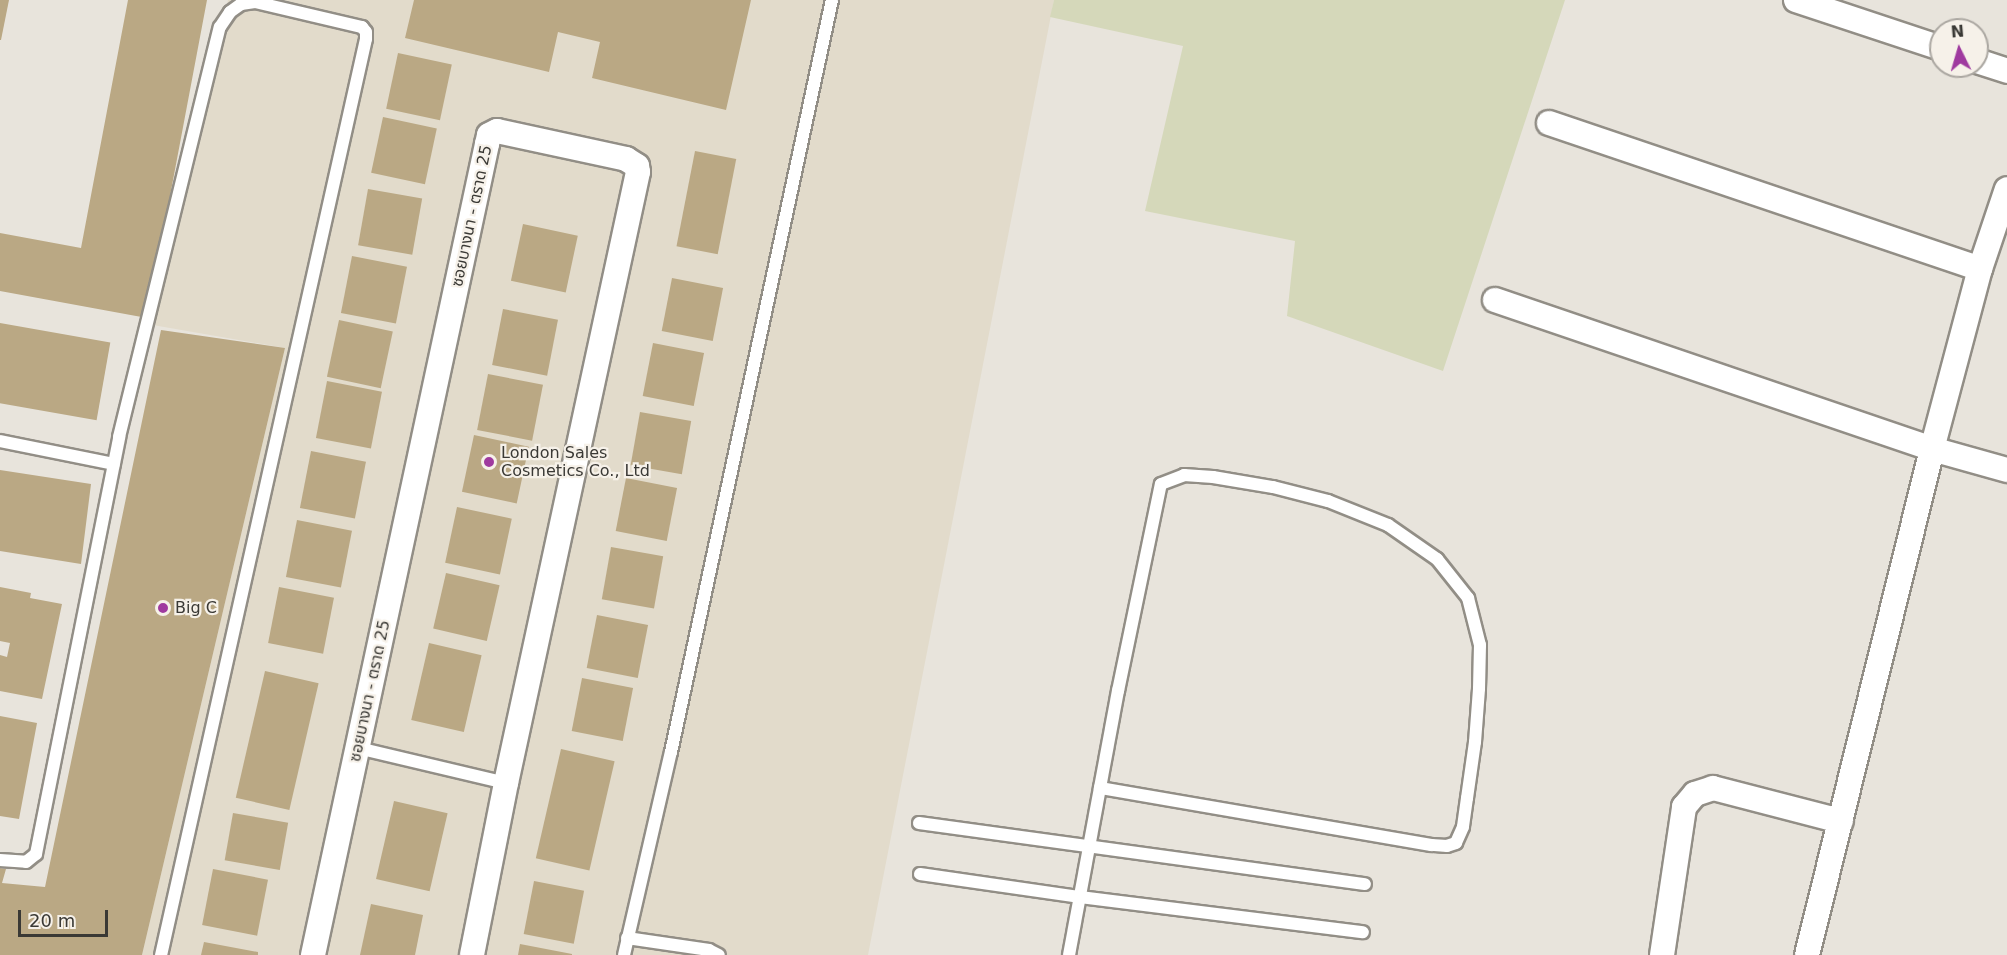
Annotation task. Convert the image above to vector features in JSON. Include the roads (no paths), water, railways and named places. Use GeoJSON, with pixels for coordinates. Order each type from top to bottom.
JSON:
{"type":"FeatureCollection","features":[{"type":"Feature","properties":{"kind":"street"},"geometry":{"type":"LineString","coordinates":[[1796,0],[1929,44]]}},
{"type":"Feature","properties":{"kind":"street"},"geometry":{"type":"LineString","coordinates":[[1989,64],[2007,70]]}},
{"type":"Feature","properties":{"kind":"street"},"geometry":{"type":"LineString","coordinates":[[1549,123],[1980,269]]}},
{"type":"Feature","properties":{"kind":"street","name":"ซอยบางนา - ตราด 25"},"geometry":{"type":"LineString","coordinates":[[313,955],[489,135],[497,130],[626,159],[637,166],[638,180],[506,783],[472,955]]}},
{"type":"Feature","properties":{"kind":"street"},"geometry":{"type":"LineString","coordinates":[[1807,955],[1932,449],[1980,269],[2007,189]]}},
{"type":"Feature","properties":{"kind":"street"},"geometry":{"type":"LineString","coordinates":[[1495,300],[1932,449],[2007,470]]}},
{"type":"Feature","properties":{"kind":"street"},"geometry":{"type":"LineString","coordinates":[[1662,955],[1684,807],[1695,794],[1713,788],[1841,820]]}},
{"type":"Feature","properties":{"kind":"lane"},"geometry":{"type":"LineString","coordinates":[[624,955],[673,740],[832,0]]}},
{"type":"Feature","properties":{"kind":"lane"},"geometry":{"type":"LineString","coordinates":[[0,860],[26,862],[36,854],[114,464],[220,27],[230,12],[241,4],[255,2],[362,27],[366,32],[366,39],[161,955]]}},
{"type":"Feature","properties":{"kind":"lane"},"geometry":{"type":"LineString","coordinates":[[0,441],[114,464]]}},
{"type":"Feature","properties":{"kind":"lane"},"geometry":{"type":"LineString","coordinates":[[1070,955],[1100,788],[1161,484],[1185,475],[1213,477],[1273,487],[1328,501],[1378,521],[1437,559],[1468,598],[1480,645],[1479,689],[1475,742],[1466,807],[1463,827],[1456,843],[1446,846],[1431,845],[1100,788]]}},
{"type":"Feature","properties":{"kind":"lane"},"geometry":{"type":"LineString","coordinates":[[358,748],[506,783]]}},
{"type":"Feature","properties":{"kind":"lane"},"geometry":{"type":"LineString","coordinates":[[919,823],[1365,884]]}},
{"type":"Feature","properties":{"kind":"lane"},"geometry":{"type":"LineString","coordinates":[[920,874],[1080,897],[1363,932]]}},
{"type":"Feature","properties":{"kind":"lane"},"geometry":{"type":"LineString","coordinates":[[627,938],[709,950],[719,955]]}},
{"type":"Feature","properties":{"kind":"place","name":"London Sales Cosmetics Co., Ltd"},"geometry":{"type":"Point","coordinates":[489,462]}},
{"type":"Feature","properties":{"kind":"place","name":"Big C"},"geometry":{"type":"Point","coordinates":[163,608]}}]}
